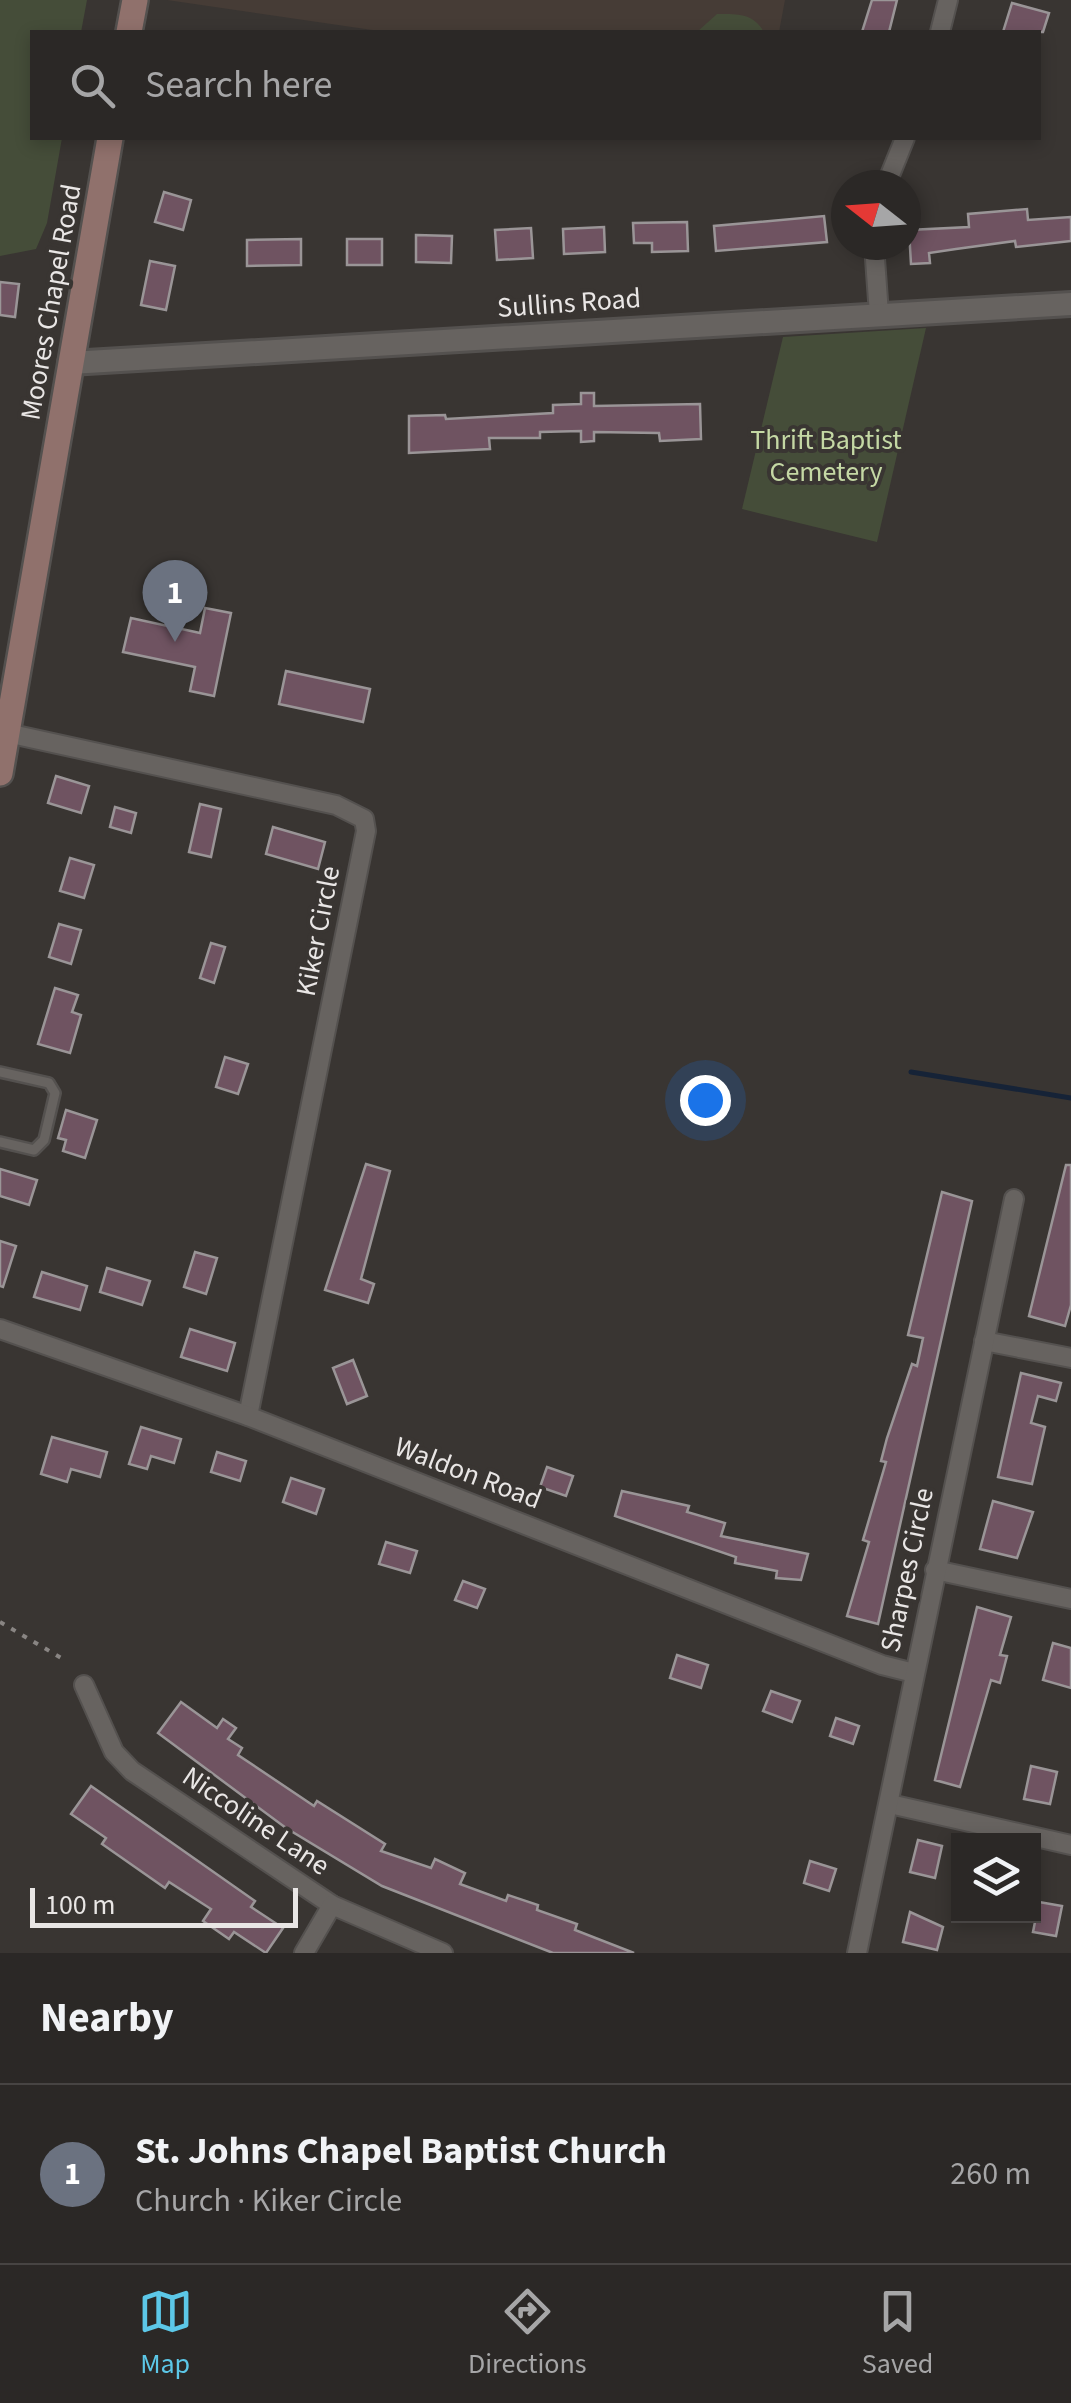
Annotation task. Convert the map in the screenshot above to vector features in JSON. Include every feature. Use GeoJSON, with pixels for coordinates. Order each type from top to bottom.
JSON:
{"type":"FeatureCollection","features":[{"type":"Feature","properties":{"kind":"main road"},"geometry":{"type":"LineString","coordinates":[[129,30],[134,0]]}},
{"type":"Feature","properties":{"kind":"main road","name":"Moores Chapel Road"},"geometry":{"type":"LineString","coordinates":[[0,773],[110,140]]}},
{"type":"Feature","properties":{"kind":"street"},"geometry":{"type":"LineString","coordinates":[[940,30],[948,0]]}},
{"type":"Feature","properties":{"kind":"street"},"geometry":{"type":"LineString","coordinates":[[892,170],[904,140]]}},
{"type":"Feature","properties":{"kind":"street"},"geometry":{"type":"LineString","coordinates":[[875,260],[878,314]]}},
{"type":"Feature","properties":{"kind":"street","name":"Sullins Road"},"geometry":{"type":"LineString","coordinates":[[70,363],[1071,304]]}},
{"type":"Feature","properties":{"kind":"street","name":"Kiker Circle"},"geometry":{"type":"LineString","coordinates":[[7,733],[336,805],[364,819],[366,831],[248,1416]]}},
{"type":"Feature","properties":{"kind":"street","name":"Sharpes Circle"},"geometry":{"type":"LineString","coordinates":[[856,1953],[1014,1198]]}},
{"type":"Feature","properties":{"kind":"street","name":"Waldon Road"},"geometry":{"type":"LineString","coordinates":[[0,1329],[248,1416],[882,1665],[914,1673]]}},
{"type":"Feature","properties":{"kind":"street"},"geometry":{"type":"LineString","coordinates":[[984,1341],[1071,1358]]}},
{"type":"Feature","properties":{"kind":"street"},"geometry":{"type":"LineString","coordinates":[[935,1570],[1071,1598]]}},
{"type":"Feature","properties":{"kind":"street","name":"Niccoline Lane"},"geometry":{"type":"LineString","coordinates":[[84,1685],[114,1752],[132,1770],[332,1905],[443,1953]]}},
{"type":"Feature","properties":{"kind":"street"},"geometry":{"type":"LineString","coordinates":[[890,1804],[1071,1845]]}},
{"type":"Feature","properties":{"kind":"street"},"geometry":{"type":"LineString","coordinates":[[304,1953],[332,1905]]}},
{"type":"Feature","properties":{"kind":"lane"},"geometry":{"type":"LineString","coordinates":[[0,1072],[50,1083],[55,1093],[44,1140],[34,1150],[0,1142]]}},
{"type":"Feature","properties":{"kind":"path"},"geometry":{"type":"LineString","coordinates":[[0,1622],[62,1659]]}},
{"type":"Feature","properties":{"kind":"shaded area"},"geometry":{"type":"Polygon","coordinates":[[[167,0],[785,0],[779,30],[372,30],[167,0]]]}},
{"type":"Feature","properties":{"kind":"green space"},"geometry":{"type":"Polygon","coordinates":[[[0,0],[87,0],[81,30],[30,30],[30,140],[62,140],[47,223],[36,249],[0,256],[0,0]]]}},
{"type":"Feature","properties":{"kind":"green space"},"geometry":{"type":"Polygon","coordinates":[[[717,14],[750,18],[763,30],[699,30],[717,14]]]}},
{"type":"Feature","properties":{"kind":"green space","name":"Thrift Baptist Cemetery"},"geometry":{"type":"Polygon","coordinates":[[[926,328],[877,542],[742,509],[783,337],[926,328]]]}},
{"type":"Feature","properties":{"kind":"building"},"geometry":{"type":"Polygon","coordinates":[[[872,0],[897,0],[890,30],[863,30],[872,0]]]}},
{"type":"Feature","properties":{"kind":"building"},"geometry":{"type":"Polygon","coordinates":[[[1012,3],[1049,13],[1043,32],[1004,30],[1012,3]]]}},
{"type":"Feature","properties":{"kind":"building"},"geometry":{"type":"Polygon","coordinates":[[[164,192],[191,200],[183,230],[155,222],[164,192]]]}},
{"type":"Feature","properties":{"kind":"building"},"geometry":{"type":"Polygon","coordinates":[[[1027,209],[1028,220],[1071,217],[1071,241],[1016,247],[1015,241],[956,249],[929,253],[930,263],[911,264],[911,260],[921,260],[921,229],[969,227],[968,214],[1027,209]]]}},
{"type":"Feature","properties":{"kind":"building"},"geometry":{"type":"Polygon","coordinates":[[[824,216],[827,242],[716,251],[714,226],[824,216]]]}},
{"type":"Feature","properties":{"kind":"building"},"geometry":{"type":"Polygon","coordinates":[[[687,222],[688,251],[652,252],[652,243],[634,243],[633,223],[687,222]]]}},
{"type":"Feature","properties":{"kind":"building"},"geometry":{"type":"Polygon","coordinates":[[[604,227],[605,252],[564,254],[563,229],[604,227]]]}},
{"type":"Feature","properties":{"kind":"building"},"geometry":{"type":"Polygon","coordinates":[[[531,228],[533,258],[497,260],[495,230],[531,228]]]}},
{"type":"Feature","properties":{"kind":"building"},"geometry":{"type":"Polygon","coordinates":[[[416,235],[452,236],[451,263],[416,262],[416,235]]]}},
{"type":"Feature","properties":{"kind":"building"},"geometry":{"type":"Polygon","coordinates":[[[301,239],[301,265],[247,266],[247,240],[301,239]]]}},
{"type":"Feature","properties":{"kind":"building"},"geometry":{"type":"Polygon","coordinates":[[[347,239],[382,239],[382,265],[347,265],[347,239]]]}},
{"type":"Feature","properties":{"kind":"building"},"geometry":{"type":"Polygon","coordinates":[[[150,261],[175,266],[166,310],[141,305],[150,261]]]}},
{"type":"Feature","properties":{"kind":"building"},"geometry":{"type":"Polygon","coordinates":[[[0,282],[19,284],[15,317],[0,315],[0,282]]]}},
{"type":"Feature","properties":{"kind":"building"},"geometry":{"type":"Polygon","coordinates":[[[581,393],[594,393],[594,406],[700,404],[701,439],[660,441],[659,433],[594,432],[594,441],[581,442],[581,431],[540,432],[540,438],[489,438],[490,449],[409,453],[409,416],[445,415],[446,419],[553,413],[553,405],[581,404],[581,393]]]}},
{"type":"Feature","properties":{"kind":"building"},"geometry":{"type":"Polygon","coordinates":[[[205,608],[231,613],[214,696],[190,691],[195,667],[123,652],[131,618],[200,633],[205,608]]]}},
{"type":"Feature","properties":{"kind":"building"},"geometry":{"type":"Polygon","coordinates":[[[286,671],[370,689],[363,722],[279,704],[286,671]]]}},
{"type":"Feature","properties":{"kind":"building"},"geometry":{"type":"Polygon","coordinates":[[[56,776],[89,786],[81,813],[48,803],[56,776]]]}},
{"type":"Feature","properties":{"kind":"building"},"geometry":{"type":"Polygon","coordinates":[[[200,804],[221,809],[211,857],[189,852],[200,804]]]}},
{"type":"Feature","properties":{"kind":"building"},"geometry":{"type":"Polygon","coordinates":[[[115,807],[136,813],[131,833],[110,827],[115,807]]]}},
{"type":"Feature","properties":{"kind":"building"},"geometry":{"type":"Polygon","coordinates":[[[273,827],[325,842],[318,869],[266,854],[273,827]]]}},
{"type":"Feature","properties":{"kind":"building"},"geometry":{"type":"Polygon","coordinates":[[[70,858],[94,865],[84,898],[60,891],[70,858]]]}},
{"type":"Feature","properties":{"kind":"building"},"geometry":{"type":"Polygon","coordinates":[[[59,924],[81,930],[71,964],[49,957],[59,924]]]}},
{"type":"Feature","properties":{"kind":"building"},"geometry":{"type":"Polygon","coordinates":[[[211,943],[225,947],[214,983],[200,978],[211,943]]]}},
{"type":"Feature","properties":{"kind":"building"},"geometry":{"type":"Polygon","coordinates":[[[55,988],[78,995],[72,1012],[81,1015],[70,1053],[38,1044],[55,988]]]}},
{"type":"Feature","properties":{"kind":"building"},"geometry":{"type":"Polygon","coordinates":[[[225,1057],[248,1064],[238,1094],[216,1087],[225,1057]]]}},
{"type":"Feature","properties":{"kind":"building"},"geometry":{"type":"Polygon","coordinates":[[[66,1110],[97,1120],[85,1158],[63,1151],[66,1140],[58,1138],[66,1110]]]}},
{"type":"Feature","properties":{"kind":"building"},"geometry":{"type":"Polygon","coordinates":[[[366,1164],[390,1171],[361,1279],[374,1284],[368,1303],[325,1290],[366,1164]]]}},
{"type":"Feature","properties":{"kind":"building"},"geometry":{"type":"Polygon","coordinates":[[[1066,1165],[1071,1165],[1071,1305],[1065,1326],[1029,1316],[1066,1165]]]}},
{"type":"Feature","properties":{"kind":"building"},"geometry":{"type":"Polygon","coordinates":[[[0,1169],[37,1180],[29,1205],[0,1196],[0,1169]]]}},
{"type":"Feature","properties":{"kind":"building"},"geometry":{"type":"Polygon","coordinates":[[[942,1192],[972,1201],[878,1624],[847,1616],[869,1542],[863,1540],[886,1462],[881,1461],[887,1438],[912,1364],[917,1366],[923,1338],[908,1335],[942,1192]]]}},
{"type":"Feature","properties":{"kind":"building"},"geometry":{"type":"Polygon","coordinates":[[[0,1241],[16,1246],[3,1287],[0,1286],[0,1241]]]}},
{"type":"Feature","properties":{"kind":"building"},"geometry":{"type":"Polygon","coordinates":[[[195,1252],[217,1258],[206,1294],[184,1287],[195,1252]]]}},
{"type":"Feature","properties":{"kind":"building"},"geometry":{"type":"Polygon","coordinates":[[[107,1268],[150,1281],[142,1305],[100,1292],[107,1268]]]}},
{"type":"Feature","properties":{"kind":"building"},"geometry":{"type":"Polygon","coordinates":[[[42,1272],[87,1286],[80,1310],[34,1297],[42,1272]]]}},
{"type":"Feature","properties":{"kind":"building"},"geometry":{"type":"Polygon","coordinates":[[[190,1329],[235,1343],[227,1371],[181,1357],[190,1329]]]}},
{"type":"Feature","properties":{"kind":"building"},"geometry":{"type":"Polygon","coordinates":[[[353,1360],[367,1396],[347,1404],[333,1368],[353,1360]]]}},
{"type":"Feature","properties":{"kind":"building"},"geometry":{"type":"Polygon","coordinates":[[[1021,1373],[1061,1383],[1056,1401],[1038,1396],[1031,1423],[1045,1427],[1032,1484],[998,1477],[1021,1373]]]}},
{"type":"Feature","properties":{"kind":"building"},"geometry":{"type":"Polygon","coordinates":[[[141,1427],[181,1439],[174,1463],[151,1456],[147,1469],[129,1464],[141,1427]]]}},
{"type":"Feature","properties":{"kind":"building"},"geometry":{"type":"Polygon","coordinates":[[[52,1437],[107,1452],[100,1477],[71,1469],[67,1482],[41,1474],[52,1437]]]}},
{"type":"Feature","properties":{"kind":"building"},"geometry":{"type":"Polygon","coordinates":[[[217,1452],[246,1461],[240,1481],[211,1472],[217,1452]]]}},
{"type":"Feature","properties":{"kind":"building"},"geometry":{"type":"Polygon","coordinates":[[[547,1467],[573,1476],[566,1496],[540,1487],[547,1467]]]}},
{"type":"Feature","properties":{"kind":"building"},"geometry":{"type":"Polygon","coordinates":[[[291,1478],[324,1489],[316,1514],[283,1502],[291,1478]]]}},
{"type":"Feature","properties":{"kind":"building"},"geometry":{"type":"Polygon","coordinates":[[[622,1491],[689,1506],[687,1512],[725,1523],[721,1536],[808,1554],[801,1580],[776,1578],[777,1571],[735,1563],[736,1557],[615,1516],[622,1491]]]}},
{"type":"Feature","properties":{"kind":"building"},"geometry":{"type":"Polygon","coordinates":[[[993,1501],[1033,1512],[1017,1558],[980,1549],[993,1501]]]}},
{"type":"Feature","properties":{"kind":"building"},"geometry":{"type":"Polygon","coordinates":[[[386,1542],[417,1551],[410,1573],[379,1564],[386,1542]]]}},
{"type":"Feature","properties":{"kind":"building"},"geometry":{"type":"Polygon","coordinates":[[[463,1581],[485,1589],[477,1608],[455,1600],[463,1581]]]}},
{"type":"Feature","properties":{"kind":"building"},"geometry":{"type":"Polygon","coordinates":[[[977,1607],[1011,1617],[1000,1655],[1007,1656],[1000,1683],[991,1680],[960,1787],[935,1780],[977,1607]]]}},
{"type":"Feature","properties":{"kind":"building"},"geometry":{"type":"Polygon","coordinates":[[[1053,1643],[1071,1648],[1071,1688],[1043,1680],[1053,1643]]]}},
{"type":"Feature","properties":{"kind":"building"},"geometry":{"type":"Polygon","coordinates":[[[677,1655],[708,1665],[701,1688],[670,1678],[677,1655]]]}},
{"type":"Feature","properties":{"kind":"building"},"geometry":{"type":"Polygon","coordinates":[[[771,1691],[800,1701],[792,1722],[763,1711],[771,1691]]]}},
{"type":"Feature","properties":{"kind":"building"},"geometry":{"type":"Polygon","coordinates":[[[181,1702],[217,1728],[223,1719],[236,1728],[228,1739],[242,1748],[238,1755],[314,1806],[317,1801],[385,1844],[381,1851],[431,1868],[435,1859],[465,1873],[460,1884],[506,1901],[508,1895],[538,1905],[537,1910],[577,1924],[575,1930],[634,1953],[553,1953],[382,1886],[286,1828],[158,1733],[181,1702]]]}},
{"type":"Feature","properties":{"kind":"building"},"geometry":{"type":"Polygon","coordinates":[[[836,1718],[859,1726],[853,1744],[830,1736],[836,1718]]]}},
{"type":"Feature","properties":{"kind":"building"},"geometry":{"type":"Polygon","coordinates":[[[1031,1766],[1057,1772],[1050,1804],[1024,1799],[1031,1766]]]}},
{"type":"Feature","properties":{"kind":"building"},"geometry":{"type":"Polygon","coordinates":[[[91,1786],[255,1901],[251,1907],[283,1928],[266,1953],[234,1932],[229,1939],[203,1921],[211,1909],[169,1882],[165,1888],[102,1844],[106,1838],[71,1814],[91,1786]]]}},
{"type":"Feature","properties":{"kind":"building"},"geometry":{"type":"Polygon","coordinates":[[[918,1840],[942,1846],[935,1878],[910,1872],[918,1840]]]}},
{"type":"Feature","properties":{"kind":"building"},"geometry":{"type":"Polygon","coordinates":[[[810,1861],[836,1869],[829,1891],[804,1883],[810,1861]]]}},
{"type":"Feature","properties":{"kind":"building"},"geometry":{"type":"Polygon","coordinates":[[[1041,1902],[1062,1906],[1056,1936],[1033,1932],[1035,1923],[1041,1923],[1041,1902]]]}},
{"type":"Feature","properties":{"kind":"building"},"geometry":{"type":"Polygon","coordinates":[[[910,1912],[943,1927],[937,1950],[903,1942],[910,1912]]]}},
{"type":"Feature","properties":{"kind":"waterway"},"geometry":{"type":"LineString","coordinates":[[911,1072],[1071,1098]]}},
{"type":"Feature","properties":{"kind":"place","name":"St. Johns Chapel Baptist Church"},"geometry":{"type":"Point","coordinates":[175,642]}}]}
